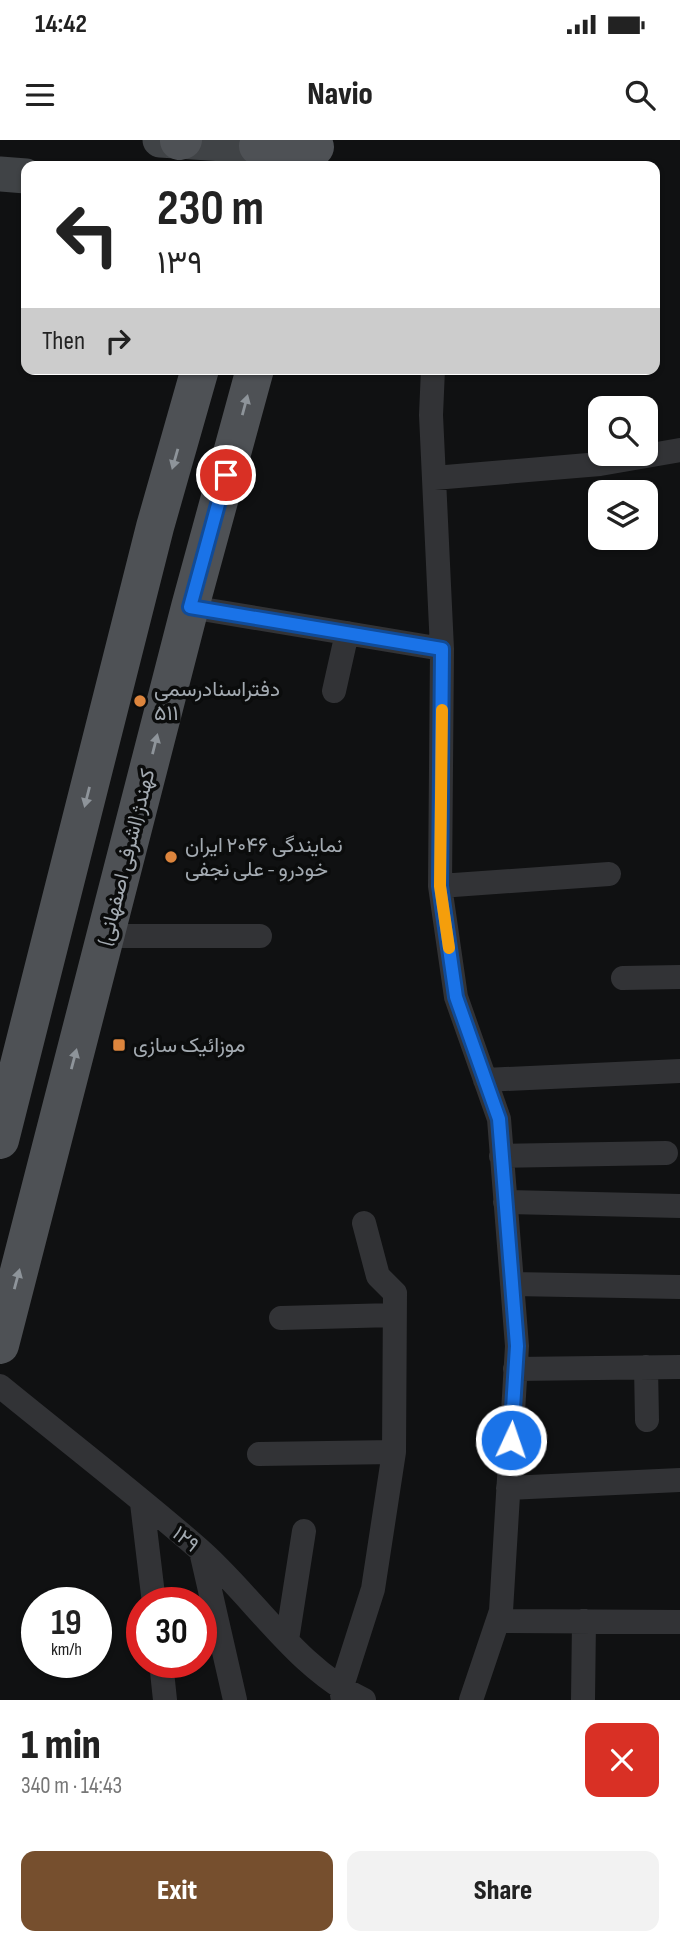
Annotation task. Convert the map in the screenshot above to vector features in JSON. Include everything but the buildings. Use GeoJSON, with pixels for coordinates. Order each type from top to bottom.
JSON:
{"type":"FeatureCollection","features":[{"type":"Feature","properties":{"kind":"main road"},"geometry":{"type":"LineString","coordinates":[[174,140],[257,151],[314,151]]}},
{"type":"Feature","properties":{"kind":"main road"},"geometry":{"type":"LineString","coordinates":[[0,174],[21,176]]}},
{"type":"Feature","properties":{"kind":"main road"},"geometry":{"type":"LineString","coordinates":[[0,1140],[152,539],[198,375]]}},
{"type":"Feature","properties":{"kind":"main road","name":"کهندژ (اشرفی اصفهانی)"},"geometry":{"type":"LineString","coordinates":[[0,1345],[190,607],[253,375]]}},
{"type":"Feature","properties":{"kind":"street"},"geometry":{"type":"LineString","coordinates":[[433,375],[434,478],[442,649],[440,886],[456,997],[499,1119],[517,1346],[498,1621],[471,1700]]}},
{"type":"Feature","properties":{"kind":"street"},"geometry":{"type":"LineString","coordinates":[[434,478],[600,464],[680,450]]}},
{"type":"Feature","properties":{"kind":"street"},"geometry":{"type":"LineString","coordinates":[[190,607],[442,649]]}},
{"type":"Feature","properties":{"kind":"street"},"geometry":{"type":"LineString","coordinates":[[334,691],[347,633]]}},
{"type":"Feature","properties":{"kind":"street"},"geometry":{"type":"LineString","coordinates":[[440,886],[609,874]]}},
{"type":"Feature","properties":{"kind":"street"},"geometry":{"type":"LineString","coordinates":[[106,936],[260,936]]}},
{"type":"Feature","properties":{"kind":"street"},"geometry":{"type":"LineString","coordinates":[[623,978],[680,977]]}},
{"type":"Feature","properties":{"kind":"street"},"geometry":{"type":"LineString","coordinates":[[485,1080],[680,1071]]}},
{"type":"Feature","properties":{"kind":"street"},"geometry":{"type":"LineString","coordinates":[[501,1156],[666,1153]]}},
{"type":"Feature","properties":{"kind":"street"},"geometry":{"type":"LineString","coordinates":[[505,1202],[680,1206]]}},
{"type":"Feature","properties":{"kind":"street"},"geometry":{"type":"LineString","coordinates":[[342,1695],[373,1589],[394,1452],[395,1293],[378,1276],[364,1223]]}},
{"type":"Feature","properties":{"kind":"street"},"geometry":{"type":"LineString","coordinates":[[512,1284],[680,1287]]}},
{"type":"Feature","properties":{"kind":"street"},"geometry":{"type":"LineString","coordinates":[[281,1318],[394,1315]]}},
{"type":"Feature","properties":{"kind":"street"},"geometry":{"type":"LineString","coordinates":[[646,1367],[647,1420]]}},
{"type":"Feature","properties":{"kind":"street"},"geometry":{"type":"LineString","coordinates":[[515,1369],[680,1367]]}},
{"type":"Feature","properties":{"kind":"street","name":"۱۲۹"},"geometry":{"type":"LineString","coordinates":[[0,1386],[201,1550],[342,1695],[365,1700]]}},
{"type":"Feature","properties":{"kind":"street"},"geometry":{"type":"LineString","coordinates":[[259,1454],[394,1452]]}},
{"type":"Feature","properties":{"kind":"street"},"geometry":{"type":"LineString","coordinates":[[508,1488],[680,1480]]}},
{"type":"Feature","properties":{"kind":"street"},"geometry":{"type":"LineString","coordinates":[[142,1503],[152,1587]]}},
{"type":"Feature","properties":{"kind":"street"},"geometry":{"type":"LineString","coordinates":[[287,1640],[304,1531]]}},
{"type":"Feature","properties":{"kind":"street"},"geometry":{"type":"LineString","coordinates":[[201,1550],[235,1700]]}},
{"type":"Feature","properties":{"kind":"street"},"geometry":{"type":"LineString","coordinates":[[498,1621],[680,1622]]}},
{"type":"Feature","properties":{"kind":"street"},"geometry":{"type":"LineString","coordinates":[[583,1700],[584,1621]]}},
{"type":"Feature","properties":{"kind":"street"},"geometry":{"type":"LineString","coordinates":[[163,1678],[165,1700]]}},
{"type":"Feature","properties":{"kind":"slow traffic"},"geometry":{"type":"LineString","coordinates":[[442,710],[440,886],[449,948]]}},
{"type":"Feature","properties":{"kind":"place","name":"دفتراسنادرسمی ۵۱۱"},"geometry":{"type":"Point","coordinates":[140,701]}},
{"type":"Feature","properties":{"kind":"place","name":"نمایندگی ۲۰۴۶ ایران خودرو - علی نجفی"},"geometry":{"type":"Point","coordinates":[171,857]}},
{"type":"Feature","properties":{"kind":"place","name":"موزائیک سازی"},"geometry":{"type":"Point","coordinates":[119,1045]}},
{"type":"Feature","properties":{"kind":"route"},"geometry":{"type":"LineString","coordinates":[[226,475],[190,607],[442,649],[440,886],[456,997],[499,1119],[517,1346],[511,1440]]}}]}
